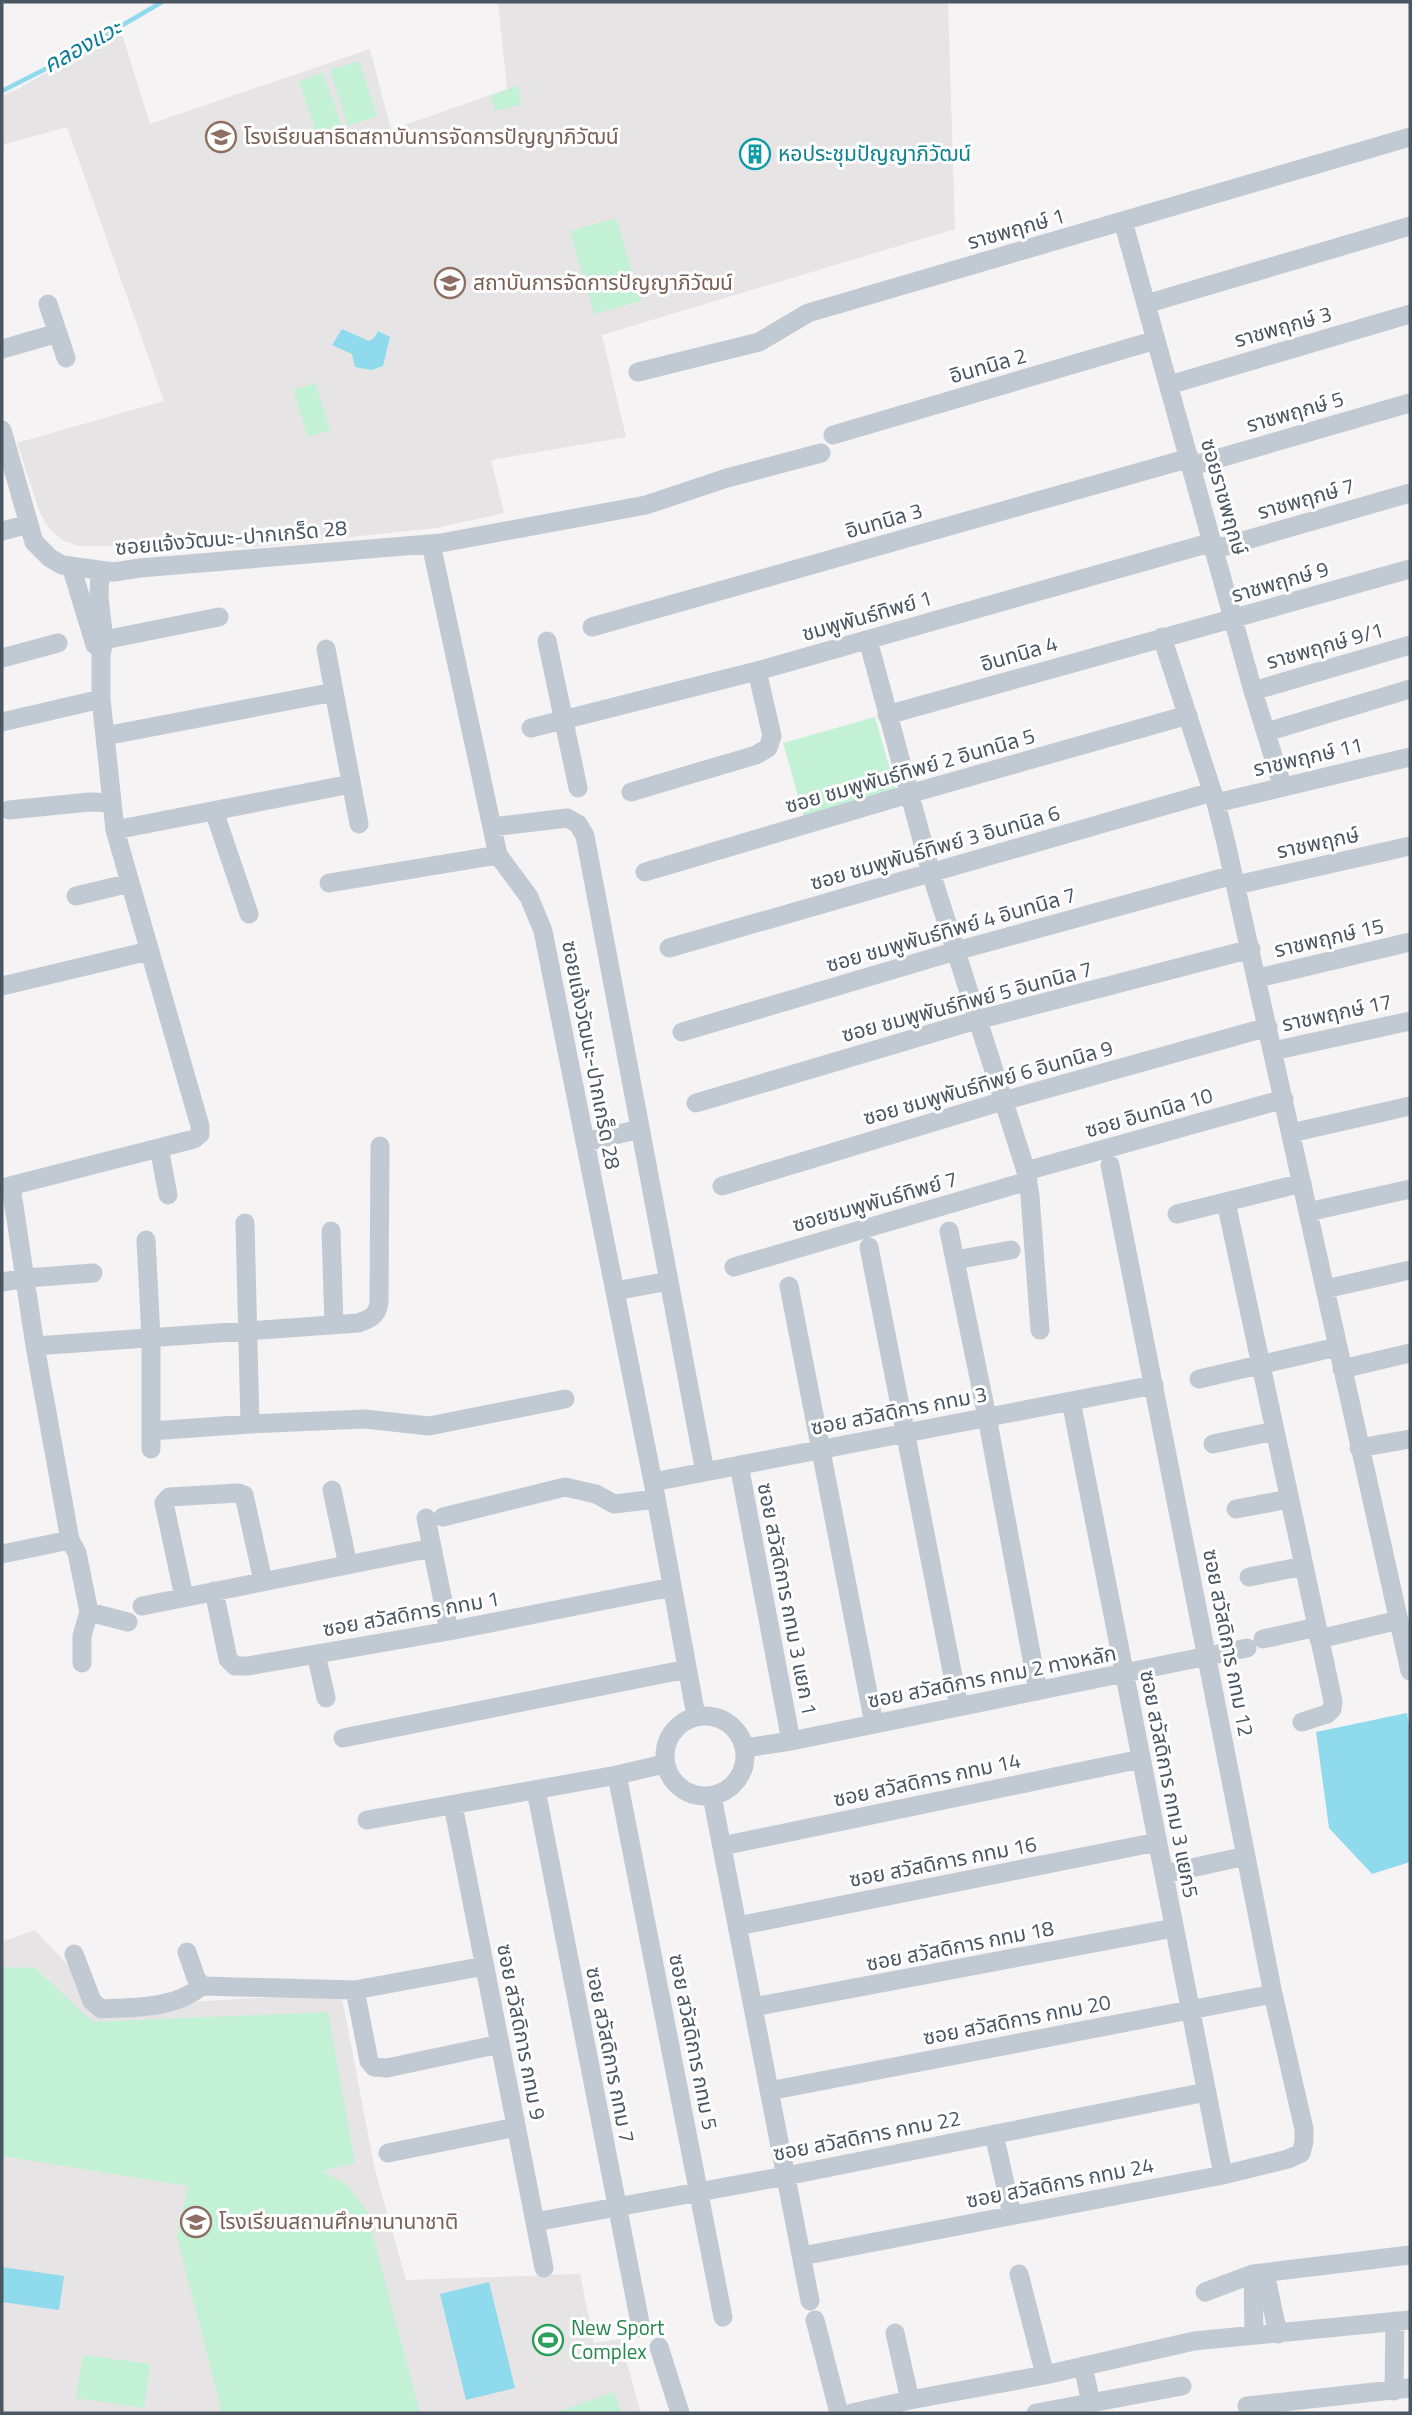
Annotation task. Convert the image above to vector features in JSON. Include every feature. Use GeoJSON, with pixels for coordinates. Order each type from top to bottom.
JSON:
{"type":"FeatureCollection","features":[{"type":"Feature","properties":{"kind":"street","name":"ราชพฤกษ์ 1"},"geometry":{"type":"LineString","coordinates":[[638,372],[760,342],[808,313],[1410,137]]}},
{"type":"Feature","properties":{"kind":"street","name":"ซอยราชพฤกษ์"},"geometry":{"type":"LineString","coordinates":[[1123,221],[1253,691],[1282,785]]}},
{"type":"Feature","properties":{"kind":"street"},"geometry":{"type":"LineString","coordinates":[[1146,304],[1410,226]]}},
{"type":"Feature","properties":{"kind":"street"},"geometry":{"type":"LineString","coordinates":[[48,304],[66,358]]}},
{"type":"Feature","properties":{"kind":"street","name":"ราชพฤกษ์ 3"},"geometry":{"type":"LineString","coordinates":[[1169,385],[1410,314]]}},
{"type":"Feature","properties":{"kind":"street"},"geometry":{"type":"LineString","coordinates":[[2,349],[58,333]]}},
{"type":"Feature","properties":{"kind":"street","name":"อินทนิล 2"},"geometry":{"type":"LineString","coordinates":[[833,435],[1156,340]]}},
{"type":"Feature","properties":{"kind":"street","name":"ราชพฤกษ์ 5"},"geometry":{"type":"LineString","coordinates":[[1191,462],[1410,403]]}},
{"type":"Feature","properties":{"kind":"street","name":"ซอยแจ้งวัฒนะ-ปากเกร็ด 28"},"geometry":{"type":"LineString","coordinates":[[2,430],[34,542],[50,558],[62,565],[114,572],[431,544],[646,505],[727,478],[821,453]]}},
{"type":"Feature","properties":{"kind":"street","name":"อินทนิล 3"},"geometry":{"type":"LineString","coordinates":[[592,627],[1191,462]]}},
{"type":"Feature","properties":{"kind":"street","name":"ราชพฤกษ์ 7"},"geometry":{"type":"LineString","coordinates":[[1214,545],[1410,493]]}},
{"type":"Feature","properties":{"kind":"street"},"geometry":{"type":"LineString","coordinates":[[2,531],[29,524]]}},
{"type":"Feature","properties":{"kind":"street","name":"ซอยแจ้งวัฒนะ-ปากเกร็ด 28"},"geometry":{"type":"LineString","coordinates":[[431,544],[498,855],[529,897],[543,931],[654,1489],[696,1716]]}},
{"type":"Feature","properties":{"kind":"street","name":"ชมพูพันธ์ทิพย์ 1"},"geometry":{"type":"LineString","coordinates":[[531,728],[757,671],[1214,545]]}},
{"type":"Feature","properties":{"kind":"street"},"geometry":{"type":"LineString","coordinates":[[71,566],[96,648],[219,617]]}},
{"type":"Feature","properties":{"kind":"street","name":"ราชพฤกษ์ 9"},"geometry":{"type":"LineString","coordinates":[[1162,637],[1410,569]]}},
{"type":"Feature","properties":{"kind":"street"},"geometry":{"type":"LineString","coordinates":[[82,1663],[82,1636],[89,1612],[77,1553],[70,1540],[36,1346],[27,1278],[6,1187],[194,1139],[200,1134],[200,1126],[115,830],[101,699],[100,570]]}},
{"type":"Feature","properties":{"kind":"street"},"geometry":{"type":"LineString","coordinates":[[1162,637],[1214,797],[1235,880],[1359,1448],[1401,1589],[1399,1619],[1410,1671]]}},
{"type":"Feature","properties":{"kind":"street","name":"อินทนิล 4"},"geometry":{"type":"LineString","coordinates":[[887,715],[1162,637]]}},
{"type":"Feature","properties":{"kind":"street"},"geometry":{"type":"LineString","coordinates":[[547,640],[578,788]]}},
{"type":"Feature","properties":{"kind":"street"},"geometry":{"type":"LineString","coordinates":[[868,640],[931,873],[1027,1176],[1040,1330]]}},
{"type":"Feature","properties":{"kind":"street"},"geometry":{"type":"LineString","coordinates":[[2,658],[58,643]]}},
{"type":"Feature","properties":{"kind":"street","name":"ราชพฤกษ์ 9/1"},"geometry":{"type":"LineString","coordinates":[[1253,691],[1410,645]]}},
{"type":"Feature","properties":{"kind":"street"},"geometry":{"type":"LineString","coordinates":[[326,649],[359,824]]}},
{"type":"Feature","properties":{"kind":"street"},"geometry":{"type":"LineString","coordinates":[[631,792],[756,755],[768,748],[772,736],[757,671]]}},
{"type":"Feature","properties":{"kind":"street"},"geometry":{"type":"LineString","coordinates":[[1266,732],[1410,689]]}},
{"type":"Feature","properties":{"kind":"street"},"geometry":{"type":"LineString","coordinates":[[105,736],[334,692]]}},
{"type":"Feature","properties":{"kind":"street"},"geometry":{"type":"LineString","coordinates":[[2,722],[101,699]]}},
{"type":"Feature","properties":{"kind":"street","name":"ซอย ชมพูพันธ์ทิพย์ 2 อินทนิล 5"},"geometry":{"type":"LineString","coordinates":[[645,872],[1188,715]]}},
{"type":"Feature","properties":{"kind":"street","name":"ราชพฤกษ์ 11"},"geometry":{"type":"LineString","coordinates":[[1214,797],[1410,757]]}},
{"type":"Feature","properties":{"kind":"street"},"geometry":{"type":"LineString","coordinates":[[115,830],[351,784]]}},
{"type":"Feature","properties":{"kind":"street","name":"ซอย ชมพูพันธ์ทิพย์ 3 อินทนิล 6"},"geometry":{"type":"LineString","coordinates":[[669,948],[931,873],[1214,797]]}},
{"type":"Feature","properties":{"kind":"street"},"geometry":{"type":"LineString","coordinates":[[9,810],[90,802],[112,803]]}},
{"type":"Feature","properties":{"kind":"street"},"geometry":{"type":"LineString","coordinates":[[214,811],[249,914]]}},
{"type":"Feature","properties":{"kind":"street"},"geometry":{"type":"LineString","coordinates":[[492,827],[567,818],[578,824],[585,836],[705,1472]]}},
{"type":"Feature","properties":{"kind":"street","name":"ราชพฤกษ์"},"geometry":{"type":"LineString","coordinates":[[1235,880],[1410,846]]}},
{"type":"Feature","properties":{"kind":"street"},"geometry":{"type":"LineString","coordinates":[[329,883],[498,855]]}},
{"type":"Feature","properties":{"kind":"street","name":"ซอย ชมพูพันธ์ทิพย์ 4 อินทนิล 7"},"geometry":{"type":"LineString","coordinates":[[682,1032],[956,951],[1235,880]]}},
{"type":"Feature","properties":{"kind":"street"},"geometry":{"type":"LineString","coordinates":[[76,896],[130,883]]}},
{"type":"Feature","properties":{"kind":"street","name":"ราชพฤกษ์ 15"},"geometry":{"type":"LineString","coordinates":[[1258,978],[1410,942]]}},
{"type":"Feature","properties":{"kind":"street","name":"ซอย ชมพูพันธ์ทิพย์ 5 อินทนิล 7"},"geometry":{"type":"LineString","coordinates":[[696,1103],[977,1020],[1251,949]]}},
{"type":"Feature","properties":{"kind":"street"},"geometry":{"type":"LineString","coordinates":[[2,986],[149,951]]}},
{"type":"Feature","properties":{"kind":"street","name":"ราชพฤกษ์ 17"},"geometry":{"type":"LineString","coordinates":[[1273,1051],[1410,1021]]}},
{"type":"Feature","properties":{"kind":"street","name":"ซอย ชมพูพันธ์ทิพย์ 6 อินทนิล 9"},"geometry":{"type":"LineString","coordinates":[[722,1185],[1003,1101],[1268,1027]]}},
{"type":"Feature","properties":{"kind":"street","name":"ซอย อินทนิล 10"},"geometry":{"type":"LineString","coordinates":[[1027,1176],[1284,1099]]}},
{"type":"Feature","properties":{"kind":"street"},"geometry":{"type":"LineString","coordinates":[[1291,1133],[1410,1106]]}},
{"type":"Feature","properties":{"kind":"street"},"geometry":{"type":"LineString","coordinates":[[585,1142],[640,1129]]}},
{"type":"Feature","properties":{"kind":"street"},"geometry":{"type":"LineString","coordinates":[[36,1346],[358,1323],[372,1318],[378,1310],[380,1146]]}},
{"type":"Feature","properties":{"kind":"street"},"geometry":{"type":"LineString","coordinates":[[159,1148],[168,1195]]}},
{"type":"Feature","properties":{"kind":"street","name":"ซอย สวัสดิการ กทม 12"},"geometry":{"type":"LineString","coordinates":[[1110,1165],[1273,1994],[1304,2129]]}},
{"type":"Feature","properties":{"kind":"street","name":"ซอยชมพูพันธ์ทิพย์ 7"},"geometry":{"type":"LineString","coordinates":[[734,1267],[1027,1176]]}},
{"type":"Feature","properties":{"kind":"street"},"geometry":{"type":"LineString","coordinates":[[1177,1214],[1302,1183]]}},
{"type":"Feature","properties":{"kind":"street"},"geometry":{"type":"LineString","coordinates":[[1308,1212],[1410,1189]]}},
{"type":"Feature","properties":{"kind":"street"},"geometry":{"type":"LineString","coordinates":[[1226,1202],[1333,1701],[1332,1709],[1326,1714],[1302,1722]]}},
{"type":"Feature","properties":{"kind":"street"},"geometry":{"type":"LineString","coordinates":[[245,1223],[250,1424]]}},
{"type":"Feature","properties":{"kind":"street"},"geometry":{"type":"LineString","coordinates":[[331,1231],[334,1324]]}},
{"type":"Feature","properties":{"kind":"street"},"geometry":{"type":"LineString","coordinates":[[949,1231],[988,1417],[1038,1691]]}},
{"type":"Feature","properties":{"kind":"street"},"geometry":{"type":"LineString","coordinates":[[146,1240],[151,1338],[151,1440],[250,1424],[376,1419],[429,1426],[565,1399]]}},
{"type":"Feature","properties":{"kind":"street"},"geometry":{"type":"LineString","coordinates":[[869,1247],[959,1707]]}},
{"type":"Feature","properties":{"kind":"street"},"geometry":{"type":"LineString","coordinates":[[955,1260],[1011,1250]]}},
{"type":"Feature","properties":{"kind":"street"},"geometry":{"type":"LineString","coordinates":[[1325,1289],[1410,1270]]}},
{"type":"Feature","properties":{"kind":"street"},"geometry":{"type":"LineString","coordinates":[[2,1282],[93,1273]]}},
{"type":"Feature","properties":{"kind":"street"},"geometry":{"type":"LineString","coordinates":[[615,1291],[669,1281]]}},
{"type":"Feature","properties":{"kind":"street"},"geometry":{"type":"LineString","coordinates":[[789,1286],[874,1724]]}},
{"type":"Feature","properties":{"kind":"street"},"geometry":{"type":"LineString","coordinates":[[1199,1380],[1337,1347]]}},
{"type":"Feature","properties":{"kind":"street"},"geometry":{"type":"LineString","coordinates":[[1342,1369],[1410,1353]]}},
{"type":"Feature","properties":{"kind":"street","name":"ซอย สวัสดิการ กทม 3"},"geometry":{"type":"LineString","coordinates":[[432,1548],[435,1518],[565,1487],[596,1494],[614,1504],[705,1472],[1154,1385]]}},
{"type":"Feature","properties":{"kind":"street","name":"ซอย สวัสดิการ กทม 3 แยก5"},"geometry":{"type":"LineString","coordinates":[[1070,1401],[1223,2175]]}},
{"type":"Feature","properties":{"kind":"street"},"geometry":{"type":"LineString","coordinates":[[1213,1444],[1274,1431]]}},
{"type":"Feature","properties":{"kind":"street"},"geometry":{"type":"LineString","coordinates":[[1359,1448],[1410,1438]]}},
{"type":"Feature","properties":{"kind":"street","name":"ซอย สวัสดิการ กทม 3 แยก 1"},"geometry":{"type":"LineString","coordinates":[[739,1465],[791,1741]]}},
{"type":"Feature","properties":{"kind":"street"},"geometry":{"type":"LineString","coordinates":[[332,1490],[348,1565]]}},
{"type":"Feature","properties":{"kind":"street"},"geometry":{"type":"LineString","coordinates":[[184,1597],[164,1503],[170,1497],[239,1493],[244,1495],[263,1581]]}},
{"type":"Feature","properties":{"kind":"street"},"geometry":{"type":"LineString","coordinates":[[1236,1509],[1289,1499]]}},
{"type":"Feature","properties":{"kind":"street"},"geometry":{"type":"LineString","coordinates":[[2,1554],[70,1540]]}},
{"type":"Feature","properties":{"kind":"street"},"geometry":{"type":"LineString","coordinates":[[142,1606],[432,1548],[449,1631]]}},
{"type":"Feature","properties":{"kind":"street"},"geometry":{"type":"LineString","coordinates":[[1249,1577],[1304,1566]]}},
{"type":"Feature","properties":{"kind":"street","name":"ซอย สวัสดิการ กทม 1"},"geometry":{"type":"LineString","coordinates":[[214,1591],[228,1659],[235,1666],[248,1666],[449,1631],[672,1587]]}},
{"type":"Feature","properties":{"kind":"street"},"geometry":{"type":"LineString","coordinates":[[89,1612],[128,1622]]}},
{"type":"Feature","properties":{"kind":"street","name":"ซอย สวัสดิการ กทม 2 ทางหลัก"},"geometry":{"type":"LineString","coordinates":[[745,1748],[1038,1691],[1255,1644],[1399,1619]]}},
{"type":"Feature","properties":{"kind":"street"},"geometry":{"type":"LineString","coordinates":[[316,1654],[326,1698]]}},
{"type":"Feature","properties":{"kind":"street"},"geometry":{"type":"LineString","coordinates":[[343,1738],[687,1669]]}},
{"type":"Feature","properties":{"kind":"street"},"geometry":{"type":"LineString","coordinates":[[696,1716],[712,1716],[727,1722],[738,1733],[745,1748],[745,1764],[739,1779],[727,1790],[712,1796],[696,1796],[682,1790],[670,1779],[664,1764],[664,1748],[670,1734],[681,1723],[696,1716]]}},
{"type":"Feature","properties":{"kind":"street","name":"ซอย สวัสดิการ กทม 14"},"geometry":{"type":"LineString","coordinates":[[722,1846],[1141,1759]]}},
{"type":"Feature","properties":{"kind":"street"},"geometry":{"type":"LineString","coordinates":[[367,1820],[617,1775],[664,1764]]}},
{"type":"Feature","properties":{"kind":"street","name":"ซอย สวัสดิการ กทม 5"},"geometry":{"type":"LineString","coordinates":[[617,1775],[723,2317]]}},
{"type":"Feature","properties":{"kind":"street","name":"ซอย สวัสดิการ กทม 7"},"geometry":{"type":"LineString","coordinates":[[536,1790],[640,2328]]}},
{"type":"Feature","properties":{"kind":"street"},"geometry":{"type":"LineString","coordinates":[[712,1796],[813,2311],[839,2413]]}},
{"type":"Feature","properties":{"kind":"street","name":"ซอย สวัสดิการ กทม 9"},"geometry":{"type":"LineString","coordinates":[[453,1805],[544,2268]]}},
{"type":"Feature","properties":{"kind":"street","name":"ซอย สวัสดิการ กทม 16"},"geometry":{"type":"LineString","coordinates":[[738,1926],[1157,1842]]}},
{"type":"Feature","properties":{"kind":"street"},"geometry":{"type":"LineString","coordinates":[[1164,1874],[1247,1856]]}},
{"type":"Feature","properties":{"kind":"street","name":"ซอย สวัสดิการ กทม 18"},"geometry":{"type":"LineString","coordinates":[[753,2007],[1174,1928]]}},
{"type":"Feature","properties":{"kind":"street"},"geometry":{"type":"LineString","coordinates":[[187,1952],[196,1978],[202,1986]]}},
{"type":"Feature","properties":{"kind":"street"},"geometry":{"type":"LineString","coordinates":[[74,1954],[92,2001],[101,2008],[172,2002],[192,1994],[202,1986],[355,1990],[485,1966]]}},
{"type":"Feature","properties":{"kind":"street"},"geometry":{"type":"LineString","coordinates":[[355,1990],[369,2062],[374,2067],[387,2068],[500,2044]]}},
{"type":"Feature","properties":{"kind":"street","name":"ซอย สวัสดิการ กทม 20"},"geometry":{"type":"LineString","coordinates":[[769,2091],[1273,1994]]}},
{"type":"Feature","properties":{"kind":"street","name":"ซอย สวัสดิการ กทม 22"},"geometry":{"type":"LineString","coordinates":[[535,2222],[786,2176],[1206,2092]]}},
{"type":"Feature","properties":{"kind":"street"},"geometry":{"type":"LineString","coordinates":[[388,2153],[516,2127]]}},
{"type":"Feature","properties":{"kind":"street","name":"ซอย สวัสดิการ กทม 24"},"geometry":{"type":"LineString","coordinates":[[802,2256],[1223,2175],[1288,2159],[1301,2153],[1304,2129]]}},
{"type":"Feature","properties":{"kind":"street"},"geometry":{"type":"LineString","coordinates":[[994,2134],[1012,2215]]}},
{"type":"Feature","properties":{"kind":"street"},"geometry":{"type":"LineString","coordinates":[[1205,2292],[1259,2273],[1410,2255]]}},
{"type":"Feature","properties":{"kind":"street"},"geometry":{"type":"LineString","coordinates":[[1259,2273],[1278,2334]]}},
{"type":"Feature","properties":{"kind":"street"},"geometry":{"type":"LineString","coordinates":[[1254,2335],[1259,2273]]}},
{"type":"Feature","properties":{"kind":"street"},"geometry":{"type":"LineString","coordinates":[[1018,2274],[1045,2375]]}},
{"type":"Feature","properties":{"kind":"street"},"geometry":{"type":"LineString","coordinates":[[852,2413],[1045,2375],[1194,2341],[1403,2321],[1402,2389],[1247,2406]]}},
{"type":"Feature","properties":{"kind":"street"},"geometry":{"type":"LineString","coordinates":[[895,2333],[910,2400]]}},
{"type":"Feature","properties":{"kind":"street"},"geometry":{"type":"LineString","coordinates":[[659,2347],[680,2413]]}},
{"type":"Feature","properties":{"kind":"street"},"geometry":{"type":"LineString","coordinates":[[1083,2366],[1091,2403]]}},
{"type":"Feature","properties":{"kind":"street"},"geometry":{"type":"LineString","coordinates":[[1036,2413],[1182,2386]]}},
{"type":"Feature","properties":{"kind":"shaded area","name":"สถาบันการจัดการปัญญาภิวัฒน์"},"geometry":{"type":"Polygon","coordinates":[[[498,2],[948,2],[955,229],[602,335],[626,437],[491,460],[504,513],[436,528],[255,547],[78,546],[62,540],[49,528],[40,513],[17,443],[164,401],[67,127],[2,145],[2,96],[121,31],[150,124],[370,49],[391,130],[507,89],[498,2]]]}},
{"type":"Feature","properties":{"kind":"shaded area","name":"โรงเรียนสถานศึกษานานาชาติ"},"geometry":{"type":"Polygon","coordinates":[[[35,1930],[107,2007],[341,1993],[375,2170],[406,2280],[580,2274],[594,2343],[620,2339],[641,2413],[2,2413],[2,1942],[35,1930]]]}},
{"type":"Feature","properties":{"kind":"green space"},"geometry":{"type":"Polygon","coordinates":[[[359,61],[377,116],[348,126],[330,70],[359,61]]]}},
{"type":"Feature","properties":{"kind":"green space"},"geometry":{"type":"Polygon","coordinates":[[[323,73],[342,127],[317,135],[299,81],[323,73]]]}},
{"type":"Feature","properties":{"kind":"green space"},"geometry":{"type":"Polygon","coordinates":[[[518,85],[521,105],[495,111],[491,96],[518,85]]]}},
{"type":"Feature","properties":{"kind":"green space"},"geometry":{"type":"Polygon","coordinates":[[[616,218],[641,301],[594,314],[570,231],[616,218]]]}},
{"type":"Feature","properties":{"kind":"green space"},"geometry":{"type":"Polygon","coordinates":[[[315,383],[330,430],[308,437],[293,390],[315,383]]]}},
{"type":"Feature","properties":{"kind":"green space"},"geometry":{"type":"Polygon","coordinates":[[[875,717],[896,791],[804,817],[783,743],[875,717]]]}},
{"type":"Feature","properties":{"kind":"green space"},"geometry":{"type":"Polygon","coordinates":[[[3,1967],[35,1968],[93,2022],[328,2012],[355,2163],[322,2171],[347,2185],[366,2210],[420,2413],[222,2413],[177,2237],[188,2186],[2,2156],[3,1967]]]}},
{"type":"Feature","properties":{"kind":"green space"},"geometry":{"type":"Polygon","coordinates":[[[83,2355],[150,2364],[144,2408],[76,2398],[83,2355]]]}},
{"type":"Feature","properties":{"kind":"green space"},"geometry":{"type":"Polygon","coordinates":[[[614,2392],[621,2413],[554,2413],[614,2392]]]}},
{"type":"Feature","properties":{"kind":"water"},"geometry":{"type":"Polygon","coordinates":[[[342,329],[369,341],[378,331],[390,337],[383,366],[372,370],[355,367],[352,354],[332,345],[342,329]]]}},
{"type":"Feature","properties":{"kind":"water"},"geometry":{"type":"Polygon","coordinates":[[[1407,1713],[1410,1732],[1410,1862],[1372,1874],[1329,1828],[1316,1732],[1407,1713]]]}},
{"type":"Feature","properties":{"kind":"water"},"geometry":{"type":"Polygon","coordinates":[[[2,2267],[64,2276],[59,2310],[2,2302],[2,2267]]]}},
{"type":"Feature","properties":{"kind":"water"},"geometry":{"type":"Polygon","coordinates":[[[489,2282],[515,2388],[466,2400],[440,2294],[489,2282]]]}},
{"type":"Feature","properties":{"kind":"waterway","name":"คลองแวะ"},"geometry":{"type":"LineString","coordinates":[[2,91],[63,60],[162,2]]}},
{"type":"Feature","properties":{"kind":"place","name":"โรงเรียนสาธิตสถาบันการจัดการปัญญาภิวัฒน์"},"geometry":{"type":"Point","coordinates":[221,137]}},
{"type":"Feature","properties":{"kind":"place","name":"หอประชุมปัญญาภิวัฒน์"},"geometry":{"type":"Point","coordinates":[755,154]}},
{"type":"Feature","properties":{"kind":"place","name":"สถาบันการจัดการปัญญาภิวัฒน์"},"geometry":{"type":"Point","coordinates":[450,283]}},
{"type":"Feature","properties":{"kind":"place","name":"โรงเรียนสถานศึกษานานาชาติ"},"geometry":{"type":"Point","coordinates":[196,2222]}},
{"type":"Feature","properties":{"kind":"place","name":"New Sport Complex"},"geometry":{"type":"Point","coordinates":[548,2340]}}]}
